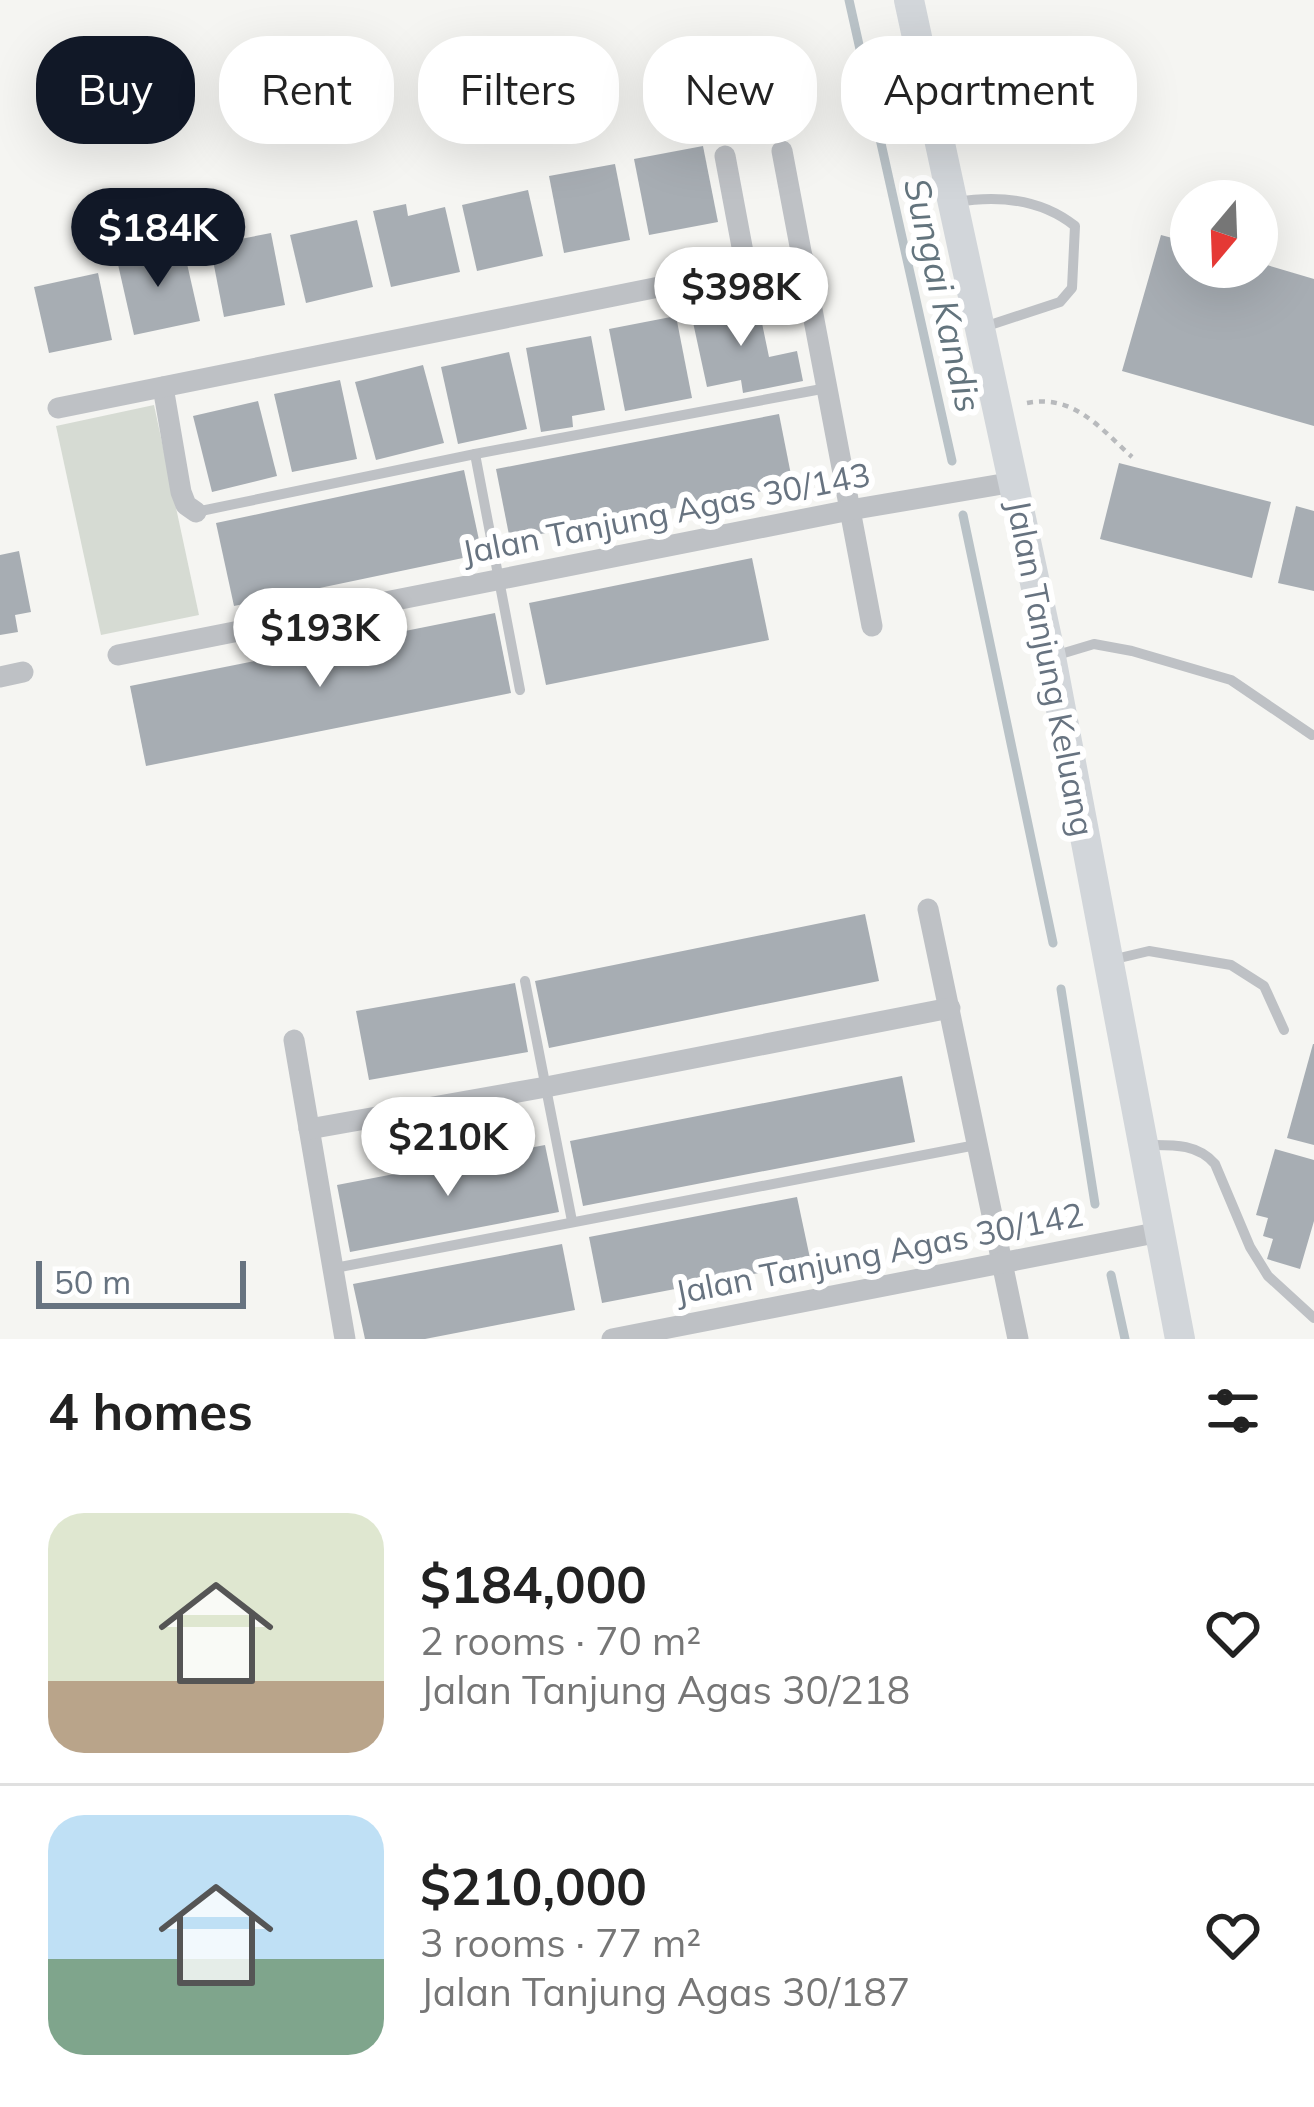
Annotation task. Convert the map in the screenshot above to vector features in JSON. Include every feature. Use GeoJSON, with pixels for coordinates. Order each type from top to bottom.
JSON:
{"type":"FeatureCollection","features":[{"type":"Feature","properties":{"kind":"main road","name":"Jalan Tanjung Keluang"},"geometry":{"type":"LineString","coordinates":[[909,0],[1051,657],[1180,1339]]}},
{"type":"Feature","properties":{"kind":"street"},"geometry":{"type":"LineString","coordinates":[[782,152],[872,626]]}},
{"type":"Feature","properties":{"kind":"street"},"geometry":{"type":"LineString","coordinates":[[725,156],[746,268]]}},
{"type":"Feature","properties":{"kind":"street"},"geometry":{"type":"LineString","coordinates":[[58,408],[802,258]]}},
{"type":"Feature","properties":{"kind":"street"},"geometry":{"type":"LineString","coordinates":[[163,387],[181,492],[186,505],[196,512]]}},
{"type":"Feature","properties":{"kind":"street","name":"Jalan Tanjung Agas 30/143"},"geometry":{"type":"LineString","coordinates":[[118,655],[1014,482]]}},
{"type":"Feature","properties":{"kind":"street"},"geometry":{"type":"LineString","coordinates":[[0,677],[23,672]]}},
{"type":"Feature","properties":{"kind":"street"},"geometry":{"type":"LineString","coordinates":[[928,909],[1018,1339]]}},
{"type":"Feature","properties":{"kind":"street"},"geometry":{"type":"LineString","coordinates":[[309,1129],[950,1008]]}},
{"type":"Feature","properties":{"kind":"street"},"geometry":{"type":"LineString","coordinates":[[294,1040],[345,1339]]}},
{"type":"Feature","properties":{"kind":"street","name":"Jalan Tanjung Agas 30/142"},"geometry":{"type":"LineString","coordinates":[[612,1339],[1160,1232]]}},
{"type":"Feature","properties":{"kind":"lane"},"geometry":{"type":"LineString","coordinates":[[953,203],[994,196],[1058,212],[1075,226],[1072,288],[1060,302],[981,328]]}},
{"type":"Feature","properties":{"kind":"lane"},"geometry":{"type":"LineString","coordinates":[[196,512],[827,388]]}},
{"type":"Feature","properties":{"kind":"lane"},"geometry":{"type":"LineString","coordinates":[[476,454],[520,690]]}},
{"type":"Feature","properties":{"kind":"lane"},"geometry":{"type":"LineString","coordinates":[[1051,657],[1094,644],[1231,680],[1312,735]]}},
{"type":"Feature","properties":{"kind":"lane"},"geometry":{"type":"LineString","coordinates":[[1108,961],[1149,951],[1231,965],[1264,986],[1284,1030]]}},
{"type":"Feature","properties":{"kind":"lane"},"geometry":{"type":"LineString","coordinates":[[525,981],[572,1221]]}},
{"type":"Feature","properties":{"kind":"lane"},"geometry":{"type":"LineString","coordinates":[[333,1268],[980,1144]]}},
{"type":"Feature","properties":{"kind":"lane"},"geometry":{"type":"LineString","coordinates":[[1143,1145],[1182,1145],[1206,1154],[1268,1276],[1314,1318]]}},
{"type":"Feature","properties":{"kind":"path"},"geometry":{"type":"LineString","coordinates":[[998,409],[1042,400],[1075,406],[1132,457]]}},
{"type":"Feature","properties":{"kind":"shaded area"},"geometry":{"type":"Polygon","coordinates":[[[154,405],[199,615],[101,635],[56,426],[154,405]]]}},
{"type":"Feature","properties":{"kind":"building"},"geometry":{"type":"Polygon","coordinates":[[[703,146],[718,222],[649,235],[634,159],[703,146]]]}},
{"type":"Feature","properties":{"kind":"building"},"geometry":{"type":"Polygon","coordinates":[[[615,164],[630,240],[564,253],[549,176],[615,164]]]}},
{"type":"Feature","properties":{"kind":"building"},"geometry":{"type":"Polygon","coordinates":[[[528,190],[543,256],[477,271],[462,205],[528,190]]]}},
{"type":"Feature","properties":{"kind":"building"},"geometry":{"type":"Polygon","coordinates":[[[406,204],[408,216],[445,207],[460,272],[391,287],[373,211],[406,204]]]}},
{"type":"Feature","properties":{"kind":"building"},"geometry":{"type":"Polygon","coordinates":[[[357,220],[373,287],[306,303],[290,235],[357,220]]]}},
{"type":"Feature","properties":{"kind":"building"},"geometry":{"type":"Polygon","coordinates":[[[271,233],[285,305],[224,317],[210,245],[271,233]]]}},
{"type":"Feature","properties":{"kind":"building"},"geometry":{"type":"Polygon","coordinates":[[[1161,235],[1170,237],[1170,288],[1278,288],[1278,268],[1314,279],[1314,426],[1122,371],[1161,235]]]}},
{"type":"Feature","properties":{"kind":"building"},"geometry":{"type":"Polygon","coordinates":[[[183,246],[200,321],[134,335],[117,260],[183,246]]]}},
{"type":"Feature","properties":{"kind":"building"},"geometry":{"type":"Polygon","coordinates":[[[98,273],[112,340],[49,353],[34,287],[98,273]]]}},
{"type":"Feature","properties":{"kind":"building"},"geometry":{"type":"Polygon","coordinates":[[[757,299],[769,357],[797,351],[803,381],[743,393],[741,380],[707,387],[691,313],[757,299]]]}},
{"type":"Feature","properties":{"kind":"building"},"geometry":{"type":"Polygon","coordinates":[[[676,316],[692,398],[625,411],[609,329],[676,316]]]}},
{"type":"Feature","properties":{"kind":"building"},"geometry":{"type":"Polygon","coordinates":[[[591,336],[605,410],[572,416],[573,427],[541,432],[526,348],[591,336]]]}},
{"type":"Feature","properties":{"kind":"building"},"geometry":{"type":"Polygon","coordinates":[[[509,352],[527,429],[458,444],[441,367],[509,352]]]}},
{"type":"Feature","properties":{"kind":"building"},"geometry":{"type":"Polygon","coordinates":[[[423,365],[444,443],[376,460],[355,382],[423,365]]]}},
{"type":"Feature","properties":{"kind":"building"},"geometry":{"type":"Polygon","coordinates":[[[340,380],[357,459],[292,472],[274,394],[340,380]]]}},
{"type":"Feature","properties":{"kind":"building"},"geometry":{"type":"Polygon","coordinates":[[[258,401],[277,476],[212,492],[193,416],[258,401]]]}},
{"type":"Feature","properties":{"kind":"building"},"geometry":{"type":"Polygon","coordinates":[[[779,414],[793,485],[510,540],[496,469],[779,414]]]}},
{"type":"Feature","properties":{"kind":"building"},"geometry":{"type":"Polygon","coordinates":[[[1119,463],[1271,502],[1252,578],[1100,539],[1119,463]]]}},
{"type":"Feature","properties":{"kind":"building"},"geometry":{"type":"Polygon","coordinates":[[[464,470],[482,554],[234,606],[216,523],[464,470]]]}},
{"type":"Feature","properties":{"kind":"building"},"geometry":{"type":"Polygon","coordinates":[[[1296,506],[1314,511],[1314,591],[1278,583],[1296,506]]]}},
{"type":"Feature","properties":{"kind":"building"},"geometry":{"type":"Polygon","coordinates":[[[19,551],[31,612],[15,615],[18,632],[0,635],[0,555],[19,551]]]}},
{"type":"Feature","properties":{"kind":"building"},"geometry":{"type":"Polygon","coordinates":[[[752,558],[769,640],[546,685],[529,603],[752,558]]]}},
{"type":"Feature","properties":{"kind":"building"},"geometry":{"type":"Polygon","coordinates":[[[495,613],[511,693],[146,766],[130,686],[495,613]]]}},
{"type":"Feature","properties":{"kind":"building"},"geometry":{"type":"Polygon","coordinates":[[[865,914],[879,981],[549,1048],[535,981],[865,914]]]}},
{"type":"Feature","properties":{"kind":"building"},"geometry":{"type":"Polygon","coordinates":[[[515,983],[528,1052],[369,1080],[356,1011],[515,983]]]}},
{"type":"Feature","properties":{"kind":"building"},"geometry":{"type":"Polygon","coordinates":[[[1314,1044],[1314,1145],[1287,1138],[1314,1044]]]}},
{"type":"Feature","properties":{"kind":"building"},"geometry":{"type":"Polygon","coordinates":[[[902,1076],[915,1142],[583,1206],[570,1141],[902,1076]]]}},
{"type":"Feature","properties":{"kind":"building"},"geometry":{"type":"Polygon","coordinates":[[[545,1145],[559,1212],[350,1252],[337,1185],[545,1145]]]}},
{"type":"Feature","properties":{"kind":"building"},"geometry":{"type":"Polygon","coordinates":[[[1275,1149],[1314,1160],[1314,1221],[1300,1269],[1267,1259],[1273,1239],[1263,1236],[1268,1218],[1256,1215],[1275,1149]]]}},
{"type":"Feature","properties":{"kind":"building"},"geometry":{"type":"Polygon","coordinates":[[[797,1197],[811,1263],[602,1303],[589,1237],[797,1197]]]}},
{"type":"Feature","properties":{"kind":"building"},"geometry":{"type":"Polygon","coordinates":[[[562,1244],[575,1310],[425,1339],[365,1339],[353,1284],[562,1244]]]}},
{"type":"Feature","properties":{"kind":"waterway","name":"Sungai Kandis"},"geometry":{"type":"LineString","coordinates":[[849,0],[952,461]]}},
{"type":"Feature","properties":{"kind":"waterway","name":"Sungai Kandis"},"geometry":{"type":"LineString","coordinates":[[963,515],[1053,943]]}},
{"type":"Feature","properties":{"kind":"waterway","name":"Sungai Kandis"},"geometry":{"type":"LineString","coordinates":[[1061,989],[1095,1204]]}},
{"type":"Feature","properties":{"kind":"waterway","name":"Sungai Kandis"},"geometry":{"type":"LineString","coordinates":[[1111,1275],[1125,1339]]}}]}
